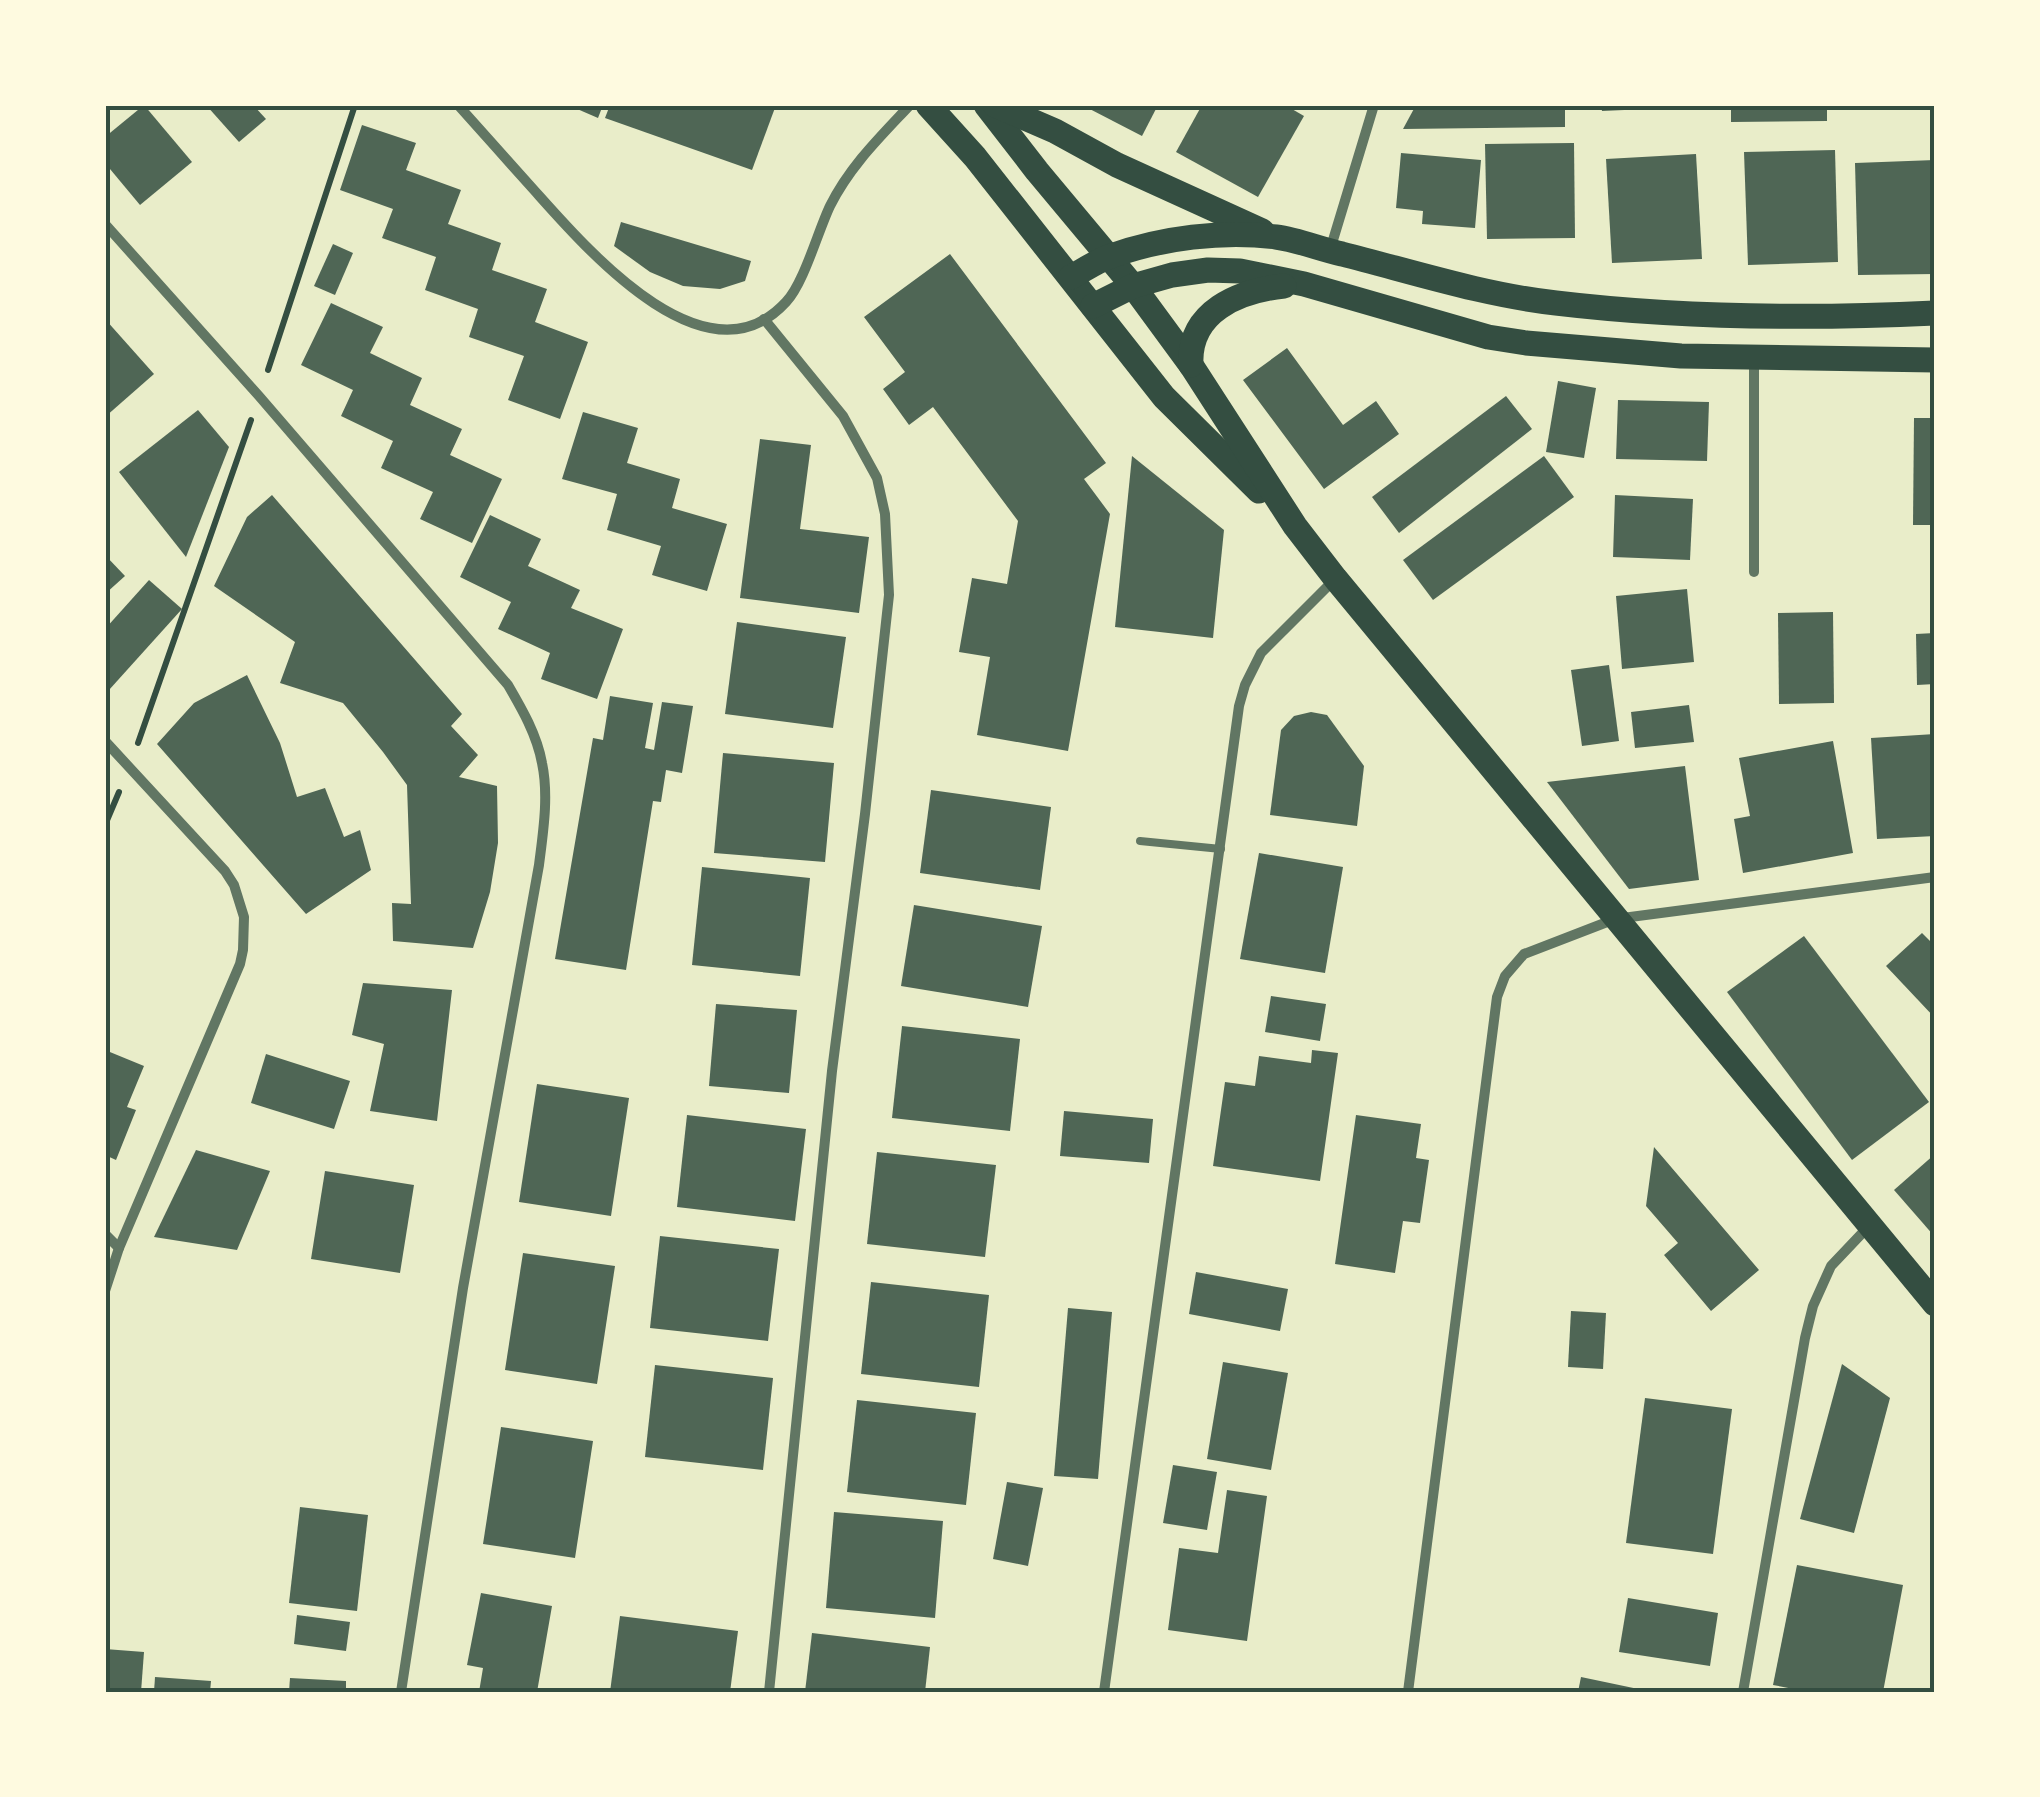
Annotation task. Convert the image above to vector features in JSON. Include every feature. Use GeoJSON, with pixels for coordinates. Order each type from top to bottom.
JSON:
{"type":"FeatureCollection","features":[{"type":"Feature","properties":{"kind":"main road"},"geometry":{"type":"LineString","coordinates":[[928,105],[1071,276],[1164,397],[1295,526]]}},
{"type":"Feature","properties":{"kind":"main road"},"geometry":{"type":"LineString","coordinates":[[986,105],[1133,286],[1191,365],[1295,526],[1336,578],[1935,1304]]}},
{"type":"Feature","properties":{"kind":"main road"},"geometry":{"type":"LineString","coordinates":[[995,105],[1277,237],[1505,295],[1600,308],[1786,316],[1935,313]]}},
{"type":"Feature","properties":{"kind":"main road"},"geometry":{"type":"LineString","coordinates":[[1071,276],[1109,257],[1150,245],[1229,236],[1277,237]]}},
{"type":"Feature","properties":{"kind":"main road"},"geometry":{"type":"LineString","coordinates":[[1093,306],[1133,286],[1208,270],[1268,275],[1488,337],[1563,348],[1935,360]]}},
{"type":"Feature","properties":{"kind":"main road"},"geometry":{"type":"LineString","coordinates":[[1191,365],[1198,330],[1220,305],[1259,289],[1304,284]]}},
{"type":"Feature","properties":{"kind":"street"},"geometry":{"type":"LineString","coordinates":[[458,105],[579,240],[625,282],[684,320],[706,328],[737,329],[764,319],[788,300],[830,206],[860,158],[910,105]]}},
{"type":"Feature","properties":{"kind":"street"},"geometry":{"type":"LineString","coordinates":[[1330,251],[1374,105]]}},
{"type":"Feature","properties":{"kind":"street"},"geometry":{"type":"LineString","coordinates":[[105,224],[508,684],[524,711],[542,764],[539,866],[463,1288],[400,1692]]}},
{"type":"Feature","properties":{"kind":"street"},"geometry":{"type":"LineString","coordinates":[[764,319],[843,416],[877,478],[885,514],[889,595],[832,1072],[769,1692]]}},
{"type":"Feature","properties":{"kind":"street"},"geometry":{"type":"LineString","coordinates":[[1754,357],[1754,572]]}},
{"type":"Feature","properties":{"kind":"street"},"geometry":{"type":"LineString","coordinates":[[1104,1692],[1239,706],[1245,684],[1262,653],[1336,578]]}},
{"type":"Feature","properties":{"kind":"street"},"geometry":{"type":"LineString","coordinates":[[105,741],[226,870],[242,903],[245,934],[244,950],[231,985],[119,1248],[105,1291]]}},
{"type":"Feature","properties":{"kind":"street"},"geometry":{"type":"LineString","coordinates":[[1408,1692],[1496,998],[1505,976],[1524,954],[1615,919],[1935,877]]}},
{"type":"Feature","properties":{"kind":"street"},"geometry":{"type":"LineString","coordinates":[[1744,1692],[1804,1338],[1831,1266],[1869,1226]]}},
{"type":"Feature","properties":{"kind":"street"},"geometry":{"type":"LineString","coordinates":[[105,1234],[119,1248]]}},
{"type":"Feature","properties":{"kind":"lane"},"geometry":{"type":"LineString","coordinates":[[1140,841],[1221,849]]}},
{"type":"Feature","properties":{"kind":"path"},"geometry":{"type":"LineString","coordinates":[[105,825],[129,768],[259,396],[355,105]]}},
{"type":"Feature","properties":{"kind":"building"},"geometry":{"type":"Polygon","coordinates":[[[144,105],[192,162],[140,205],[105,163],[105,137],[144,105]]]}},
{"type":"Feature","properties":{"kind":"building"},"geometry":{"type":"Polygon","coordinates":[[[206,105],[253,105],[266,119],[239,142],[206,105]]]}},
{"type":"Feature","properties":{"kind":"building"},"geometry":{"type":"Polygon","coordinates":[[[568,105],[603,105],[598,118],[568,105]]]}},
{"type":"Feature","properties":{"kind":"building"},"geometry":{"type":"Polygon","coordinates":[[[610,105],[776,105],[752,170],[605,118],[610,105]]]}},
{"type":"Feature","properties":{"kind":"building"},"geometry":{"type":"Polygon","coordinates":[[[1082,105],[1158,105],[1142,136],[1082,105]]]}},
{"type":"Feature","properties":{"kind":"building"},"geometry":{"type":"Polygon","coordinates":[[[1202,105],[1285,105],[1304,116],[1258,197],[1176,152],[1202,105]]]}},
{"type":"Feature","properties":{"kind":"building"},"geometry":{"type":"Polygon","coordinates":[[[1416,105],[1565,105],[1565,127],[1403,129],[1416,105]]]}},
{"type":"Feature","properties":{"kind":"building"},"geometry":{"type":"Polygon","coordinates":[[[1601,105],[1669,105],[1669,108],[1602,111],[1601,105]]]}},
{"type":"Feature","properties":{"kind":"building"},"geometry":{"type":"Polygon","coordinates":[[[1731,105],[1827,105],[1827,121],[1731,122],[1731,105]]]}},
{"type":"Feature","properties":{"kind":"building"},"geometry":{"type":"Polygon","coordinates":[[[362,125],[416,143],[406,170],[461,190],[448,224],[501,243],[492,270],[547,289],[535,322],[588,342],[560,419],[508,400],[524,356],[469,337],[478,309],[425,290],[436,257],[382,238],[393,209],[340,190],[362,125]]]}},
{"type":"Feature","properties":{"kind":"building"},"geometry":{"type":"Polygon","coordinates":[[[1574,143],[1575,238],[1487,239],[1485,144],[1574,143]]]}},
{"type":"Feature","properties":{"kind":"building"},"geometry":{"type":"Polygon","coordinates":[[[1835,150],[1838,262],[1748,265],[1744,152],[1835,150]]]}},
{"type":"Feature","properties":{"kind":"building"},"geometry":{"type":"Polygon","coordinates":[[[1401,153],[1481,160],[1475,228],[1422,224],[1423,211],[1396,208],[1401,153]]]}},
{"type":"Feature","properties":{"kind":"building"},"geometry":{"type":"Polygon","coordinates":[[[1696,154],[1702,259],[1612,263],[1606,159],[1696,154]]]}},
{"type":"Feature","properties":{"kind":"building"},"geometry":{"type":"Polygon","coordinates":[[[1935,160],[1935,274],[1858,275],[1855,163],[1935,160]]]}},
{"type":"Feature","properties":{"kind":"building"},"geometry":{"type":"Polygon","coordinates":[[[621,222],[751,261],[745,281],[720,289],[683,286],[650,272],[614,246],[621,222]]]}},
{"type":"Feature","properties":{"kind":"building"},"geometry":{"type":"Polygon","coordinates":[[[333,244],[353,253],[335,295],[314,286],[333,244]]]}},
{"type":"Feature","properties":{"kind":"building"},"geometry":{"type":"Polygon","coordinates":[[[950,254],[1106,463],[1084,479],[1110,514],[1068,751],[977,735],[990,657],[959,652],[972,578],[1007,584],[1018,521],[933,407],[909,425],[883,389],[905,372],[864,317],[950,254]]]}},
{"type":"Feature","properties":{"kind":"building"},"geometry":{"type":"Polygon","coordinates":[[[331,303],[383,327],[370,353],[422,378],[410,405],[462,429],[450,455],[502,479],[472,543],[420,519],[433,492],[381,468],[393,441],[341,416],[353,390],[301,365],[331,303]]]}},
{"type":"Feature","properties":{"kind":"building"},"geometry":{"type":"Polygon","coordinates":[[[105,319],[154,374],[105,417],[105,319]]]}},
{"type":"Feature","properties":{"kind":"building"},"geometry":{"type":"Polygon","coordinates":[[[1287,348],[1343,425],[1376,401],[1399,434],[1324,489],[1243,380],[1287,348]]]}},
{"type":"Feature","properties":{"kind":"building"},"geometry":{"type":"Polygon","coordinates":[[[1558,381],[1596,388],[1584,458],[1546,452],[1558,381]]]}},
{"type":"Feature","properties":{"kind":"building"},"geometry":{"type":"Polygon","coordinates":[[[1506,396],[1532,429],[1399,533],[1372,497],[1506,396]]]}},
{"type":"Feature","properties":{"kind":"building"},"geometry":{"type":"Polygon","coordinates":[[[1618,400],[1709,402],[1707,461],[1616,459],[1618,400]]]}},
{"type":"Feature","properties":{"kind":"building"},"geometry":{"type":"Polygon","coordinates":[[[198,410],[229,447],[186,557],[119,472],[198,410]]]}},
{"type":"Feature","properties":{"kind":"building"},"geometry":{"type":"Polygon","coordinates":[[[583,412],[638,428],[627,463],[680,479],[672,508],[727,524],[707,591],[652,575],[661,546],[607,530],[617,494],[562,479],[583,412]]]}},
{"type":"Feature","properties":{"kind":"building"},"geometry":{"type":"Polygon","coordinates":[[[1914,418],[1935,418],[1935,525],[1913,525],[1914,418]]]}},
{"type":"Feature","properties":{"kind":"building"},"geometry":{"type":"Polygon","coordinates":[[[760,439],[811,445],[800,529],[869,537],[859,613],[740,598],[760,439]]]}},
{"type":"Feature","properties":{"kind":"building"},"geometry":{"type":"Polygon","coordinates":[[[1132,456],[1224,530],[1213,638],[1115,627],[1132,456]]]}},
{"type":"Feature","properties":{"kind":"building"},"geometry":{"type":"Polygon","coordinates":[[[1544,456],[1574,497],[1433,600],[1403,560],[1544,456]]]}},
{"type":"Feature","properties":{"kind":"building"},"geometry":{"type":"Polygon","coordinates":[[[272,495],[462,714],[451,726],[478,755],[459,777],[497,786],[498,843],[490,892],[473,948],[393,941],[392,903],[411,904],[407,785],[343,703],[280,683],[295,642],[214,586],[247,517],[272,495]]]}},
{"type":"Feature","properties":{"kind":"building"},"geometry":{"type":"Polygon","coordinates":[[[1615,495],[1693,499],[1690,560],[1613,557],[1615,495]]]}},
{"type":"Feature","properties":{"kind":"building"},"geometry":{"type":"Polygon","coordinates":[[[490,515],[541,539],[528,566],[580,590],[571,608],[623,629],[597,699],[541,679],[550,653],[498,629],[511,602],[460,577],[490,515]]]}},
{"type":"Feature","properties":{"kind":"building"},"geometry":{"type":"Polygon","coordinates":[[[105,555],[125,576],[105,594],[105,555]]]}},
{"type":"Feature","properties":{"kind":"building"},"geometry":{"type":"Polygon","coordinates":[[[149,580],[182,609],[109,690],[105,687],[105,629],[149,580]]]}},
{"type":"Feature","properties":{"kind":"building"},"geometry":{"type":"Polygon","coordinates":[[[1687,589],[1694,662],[1622,669],[1616,596],[1687,589]]]}},
{"type":"Feature","properties":{"kind":"building"},"geometry":{"type":"Polygon","coordinates":[[[1833,612],[1834,703],[1779,704],[1778,613],[1833,612]]]}},
{"type":"Feature","properties":{"kind":"building"},"geometry":{"type":"Polygon","coordinates":[[[737,622],[846,637],[833,728],[725,714],[737,622]]]}},
{"type":"Feature","properties":{"kind":"building"},"geometry":{"type":"Polygon","coordinates":[[[1935,633],[1935,684],[1917,685],[1916,634],[1935,633]]]}},
{"type":"Feature","properties":{"kind":"building"},"geometry":{"type":"Polygon","coordinates":[[[1609,665],[1619,741],[1582,746],[1571,670],[1609,665]]]}},
{"type":"Feature","properties":{"kind":"building"},"geometry":{"type":"Polygon","coordinates":[[[247,675],[280,743],[297,797],[325,788],[344,837],[360,830],[371,870],[306,914],[157,744],[194,703],[247,675]]]}},
{"type":"Feature","properties":{"kind":"building"},"geometry":{"type":"Polygon","coordinates":[[[610,696],[653,703],[645,748],[654,750],[662,702],[693,706],[682,773],[666,770],[661,802],[653,801],[626,970],[555,959],[593,738],[603,740],[610,696]]]}},
{"type":"Feature","properties":{"kind":"building"},"geometry":{"type":"Polygon","coordinates":[[[1689,705],[1694,742],[1635,748],[1631,712],[1689,705]]]}},
{"type":"Feature","properties":{"kind":"building"},"geometry":{"type":"Polygon","coordinates":[[[1311,712],[1327,715],[1364,766],[1357,826],[1270,815],[1281,730],[1294,716],[1311,712]]]}},
{"type":"Feature","properties":{"kind":"building"},"geometry":{"type":"Polygon","coordinates":[[[1935,734],[1935,836],[1877,839],[1871,738],[1935,734]]]}},
{"type":"Feature","properties":{"kind":"building"},"geometry":{"type":"Polygon","coordinates":[[[1833,741],[1853,853],[1743,873],[1734,819],[1750,816],[1739,758],[1833,741]]]}},
{"type":"Feature","properties":{"kind":"building"},"geometry":{"type":"Polygon","coordinates":[[[723,753],[834,763],[825,862],[714,853],[723,753]]]}},
{"type":"Feature","properties":{"kind":"building"},"geometry":{"type":"Polygon","coordinates":[[[1685,766],[1699,880],[1629,889],[1547,782],[1685,766]]]}},
{"type":"Feature","properties":{"kind":"building"},"geometry":{"type":"Polygon","coordinates":[[[931,790],[1051,807],[1040,890],[920,873],[931,790]]]}},
{"type":"Feature","properties":{"kind":"building"},"geometry":{"type":"Polygon","coordinates":[[[1259,853],[1343,867],[1325,973],[1240,959],[1259,853]]]}},
{"type":"Feature","properties":{"kind":"building"},"geometry":{"type":"Polygon","coordinates":[[[702,867],[810,878],[800,976],[692,965],[702,867]]]}},
{"type":"Feature","properties":{"kind":"building"},"geometry":{"type":"Polygon","coordinates":[[[914,905],[1042,926],[1028,1007],[901,986],[914,905]]]}},
{"type":"Feature","properties":{"kind":"building"},"geometry":{"type":"Polygon","coordinates":[[[1922,933],[1935,946],[1935,1018],[1886,966],[1922,933]]]}},
{"type":"Feature","properties":{"kind":"building"},"geometry":{"type":"Polygon","coordinates":[[[1804,936],[1929,1102],[1852,1160],[1727,992],[1804,936]]]}},
{"type":"Feature","properties":{"kind":"building"},"geometry":{"type":"Polygon","coordinates":[[[363,983],[452,990],[437,1121],[370,1111],[384,1044],[352,1035],[363,983]]]}},
{"type":"Feature","properties":{"kind":"building"},"geometry":{"type":"Polygon","coordinates":[[[1271,996],[1326,1004],[1320,1041],[1265,1032],[1271,996]]]}},
{"type":"Feature","properties":{"kind":"building"},"geometry":{"type":"Polygon","coordinates":[[[716,1004],[797,1010],[789,1093],[709,1086],[716,1004]]]}},
{"type":"Feature","properties":{"kind":"building"},"geometry":{"type":"Polygon","coordinates":[[[902,1026],[1020,1039],[1010,1131],[892,1118],[902,1026]]]}},
{"type":"Feature","properties":{"kind":"building"},"geometry":{"type":"Polygon","coordinates":[[[105,1050],[144,1066],[127,1107],[136,1110],[116,1160],[105,1155],[105,1050]]]}},
{"type":"Feature","properties":{"kind":"building"},"geometry":{"type":"Polygon","coordinates":[[[1312,1050],[1338,1053],[1320,1181],[1213,1166],[1225,1082],[1255,1086],[1259,1056],[1311,1063],[1312,1050]]]}},
{"type":"Feature","properties":{"kind":"building"},"geometry":{"type":"Polygon","coordinates":[[[266,1054],[350,1081],[334,1129],[251,1103],[266,1054]]]}},
{"type":"Feature","properties":{"kind":"building"},"geometry":{"type":"Polygon","coordinates":[[[537,1084],[629,1098],[611,1216],[519,1202],[537,1084]]]}},
{"type":"Feature","properties":{"kind":"building"},"geometry":{"type":"Polygon","coordinates":[[[1064,1111],[1153,1119],[1149,1163],[1060,1156],[1064,1111]]]}},
{"type":"Feature","properties":{"kind":"building"},"geometry":{"type":"Polygon","coordinates":[[[687,1115],[806,1129],[795,1221],[677,1207],[687,1115]]]}},
{"type":"Feature","properties":{"kind":"building"},"geometry":{"type":"Polygon","coordinates":[[[1356,1115],[1421,1124],[1416,1158],[1429,1160],[1420,1223],[1403,1221],[1395,1273],[1335,1264],[1356,1115]]]}},
{"type":"Feature","properties":{"kind":"building"},"geometry":{"type":"Polygon","coordinates":[[[1654,1147],[1759,1270],[1711,1311],[1664,1255],[1678,1243],[1646,1206],[1654,1147]]]}},
{"type":"Feature","properties":{"kind":"building"},"geometry":{"type":"Polygon","coordinates":[[[196,1150],[270,1171],[237,1250],[154,1237],[196,1150]]]}},
{"type":"Feature","properties":{"kind":"building"},"geometry":{"type":"Polygon","coordinates":[[[877,1152],[996,1165],[985,1257],[867,1244],[877,1152]]]}},
{"type":"Feature","properties":{"kind":"building"},"geometry":{"type":"Polygon","coordinates":[[[1935,1154],[1935,1237],[1894,1190],[1935,1154]]]}},
{"type":"Feature","properties":{"kind":"building"},"geometry":{"type":"Polygon","coordinates":[[[325,1171],[414,1185],[400,1273],[311,1259],[325,1171]]]}},
{"type":"Feature","properties":{"kind":"building"},"geometry":{"type":"Polygon","coordinates":[[[660,1236],[779,1249],[768,1341],[650,1328],[660,1236]]]}},
{"type":"Feature","properties":{"kind":"building"},"geometry":{"type":"Polygon","coordinates":[[[523,1253],[615,1266],[597,1384],[505,1370],[523,1253]]]}},
{"type":"Feature","properties":{"kind":"building"},"geometry":{"type":"Polygon","coordinates":[[[1196,1272],[1288,1289],[1280,1331],[1189,1314],[1196,1272]]]}},
{"type":"Feature","properties":{"kind":"building"},"geometry":{"type":"Polygon","coordinates":[[[871,1282],[989,1295],[979,1387],[861,1374],[871,1282]]]}},
{"type":"Feature","properties":{"kind":"building"},"geometry":{"type":"Polygon","coordinates":[[[1068,1308],[1112,1312],[1098,1479],[1054,1476],[1068,1308]]]}},
{"type":"Feature","properties":{"kind":"building"},"geometry":{"type":"Polygon","coordinates":[[[1571,1311],[1606,1313],[1603,1369],[1568,1367],[1571,1311]]]}},
{"type":"Feature","properties":{"kind":"building"},"geometry":{"type":"Polygon","coordinates":[[[1223,1362],[1288,1373],[1271,1470],[1207,1459],[1223,1362]]]}},
{"type":"Feature","properties":{"kind":"building"},"geometry":{"type":"Polygon","coordinates":[[[1842,1364],[1890,1398],[1854,1533],[1800,1519],[1842,1364]]]}},
{"type":"Feature","properties":{"kind":"building"},"geometry":{"type":"Polygon","coordinates":[[[655,1365],[773,1378],[763,1470],[645,1457],[655,1365]]]}},
{"type":"Feature","properties":{"kind":"building"},"geometry":{"type":"Polygon","coordinates":[[[1645,1398],[1732,1409],[1713,1554],[1626,1543],[1645,1398]]]}},
{"type":"Feature","properties":{"kind":"building"},"geometry":{"type":"Polygon","coordinates":[[[857,1400],[976,1413],[966,1505],[847,1492],[857,1400]]]}},
{"type":"Feature","properties":{"kind":"building"},"geometry":{"type":"Polygon","coordinates":[[[501,1427],[593,1441],[575,1558],[483,1544],[501,1427]]]}},
{"type":"Feature","properties":{"kind":"building"},"geometry":{"type":"Polygon","coordinates":[[[1173,1465],[1217,1472],[1207,1530],[1163,1523],[1173,1465]]]}},
{"type":"Feature","properties":{"kind":"building"},"geometry":{"type":"Polygon","coordinates":[[[1007,1482],[1043,1488],[1028,1566],[993,1559],[1007,1482]]]}},
{"type":"Feature","properties":{"kind":"building"},"geometry":{"type":"Polygon","coordinates":[[[1227,1490],[1267,1496],[1247,1641],[1168,1630],[1179,1548],[1218,1553],[1227,1490]]]}},
{"type":"Feature","properties":{"kind":"building"},"geometry":{"type":"Polygon","coordinates":[[[300,1507],[368,1515],[357,1611],[289,1603],[300,1507]]]}},
{"type":"Feature","properties":{"kind":"building"},"geometry":{"type":"Polygon","coordinates":[[[834,1512],[943,1521],[935,1618],[826,1608],[834,1512]]]}},
{"type":"Feature","properties":{"kind":"building"},"geometry":{"type":"Polygon","coordinates":[[[1797,1565],[1903,1585],[1883,1692],[1809,1692],[1773,1685],[1797,1565]]]}},
{"type":"Feature","properties":{"kind":"building"},"geometry":{"type":"Polygon","coordinates":[[[481,1593],[552,1606],[537,1692],[479,1692],[483,1668],[467,1665],[481,1593]]]}},
{"type":"Feature","properties":{"kind":"building"},"geometry":{"type":"Polygon","coordinates":[[[1628,1598],[1718,1613],[1710,1666],[1619,1652],[1628,1598]]]}},
{"type":"Feature","properties":{"kind":"building"},"geometry":{"type":"Polygon","coordinates":[[[297,1615],[350,1622],[346,1651],[294,1644],[297,1615]]]}},
{"type":"Feature","properties":{"kind":"building"},"geometry":{"type":"Polygon","coordinates":[[[620,1616],[738,1631],[730,1692],[610,1692],[620,1616]]]}},
{"type":"Feature","properties":{"kind":"building"},"geometry":{"type":"Polygon","coordinates":[[[812,1633],[930,1647],[925,1692],[805,1692],[812,1633]]]}},
{"type":"Feature","properties":{"kind":"building"},"geometry":{"type":"Polygon","coordinates":[[[105,1649],[144,1652],[141,1692],[105,1692],[105,1649]]]}},
{"type":"Feature","properties":{"kind":"building"},"geometry":{"type":"Polygon","coordinates":[[[155,1677],[211,1681],[210,1692],[154,1692],[155,1677]]]}},
{"type":"Feature","properties":{"kind":"building"},"geometry":{"type":"Polygon","coordinates":[[[1581,1677],[1643,1690],[1643,1692],[1578,1692],[1581,1677]]]}},
{"type":"Feature","properties":{"kind":"building"},"geometry":{"type":"Polygon","coordinates":[[[290,1678],[346,1681],[346,1692],[289,1692],[290,1678]]]}}]}
